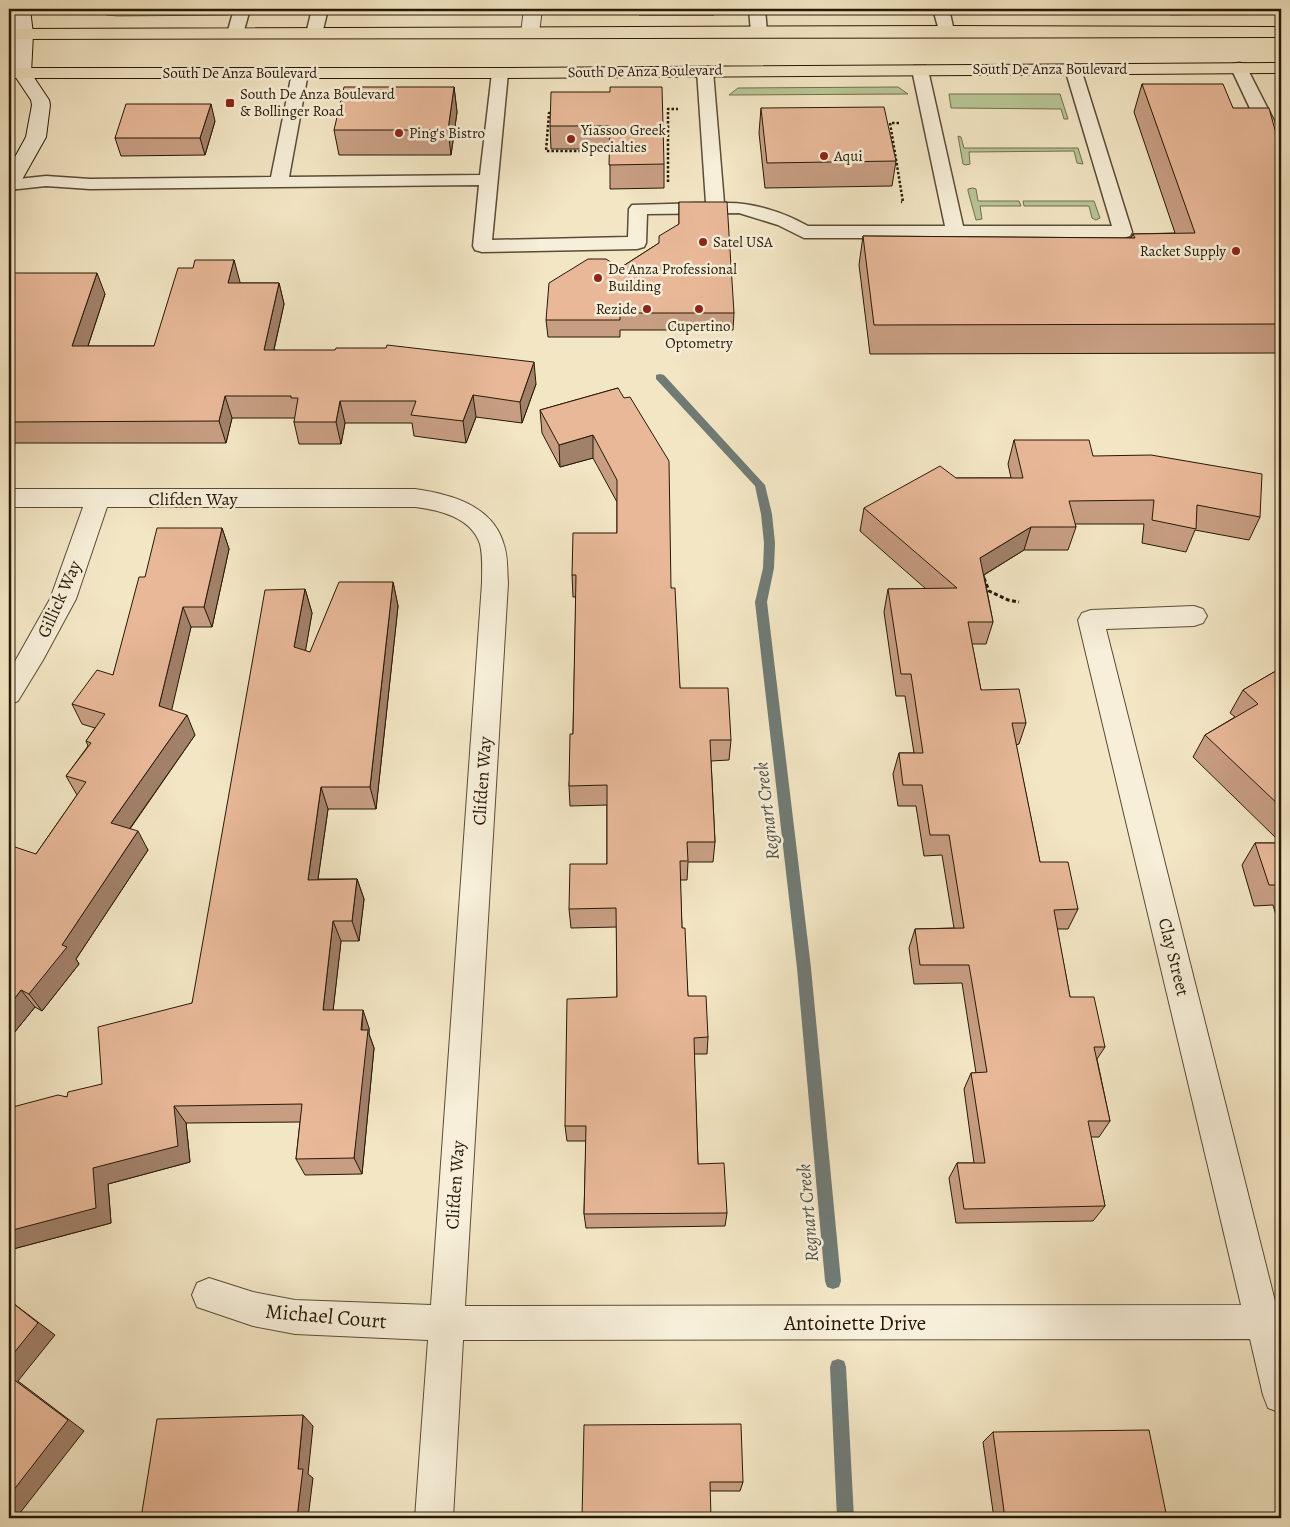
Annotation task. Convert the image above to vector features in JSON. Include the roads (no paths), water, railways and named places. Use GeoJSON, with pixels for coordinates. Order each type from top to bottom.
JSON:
{"type":"FeatureCollection","features":[{"type":"Feature","properties":{"kind":"main road"},"geometry":{"type":"LineString","coordinates":[[16,34],[946,31],[1281,32]]}},
{"type":"Feature","properties":{"kind":"main road","name":"South De Anza Boulevard"},"geometry":{"type":"LineString","coordinates":[[15,73],[500,73],[705,70],[1281,68]]}},
{"type":"Feature","properties":{"kind":"street"},"geometry":{"type":"LineString","coordinates":[[9,87],[15,73],[16,34],[21,9]]}},
{"type":"Feature","properties":{"kind":"street"},"geometry":{"type":"LineString","coordinates":[[530,33],[532,9]]}},
{"type":"Feature","properties":{"kind":"street"},"geometry":{"type":"LineString","coordinates":[[9,185],[36,136],[41,105],[40,100],[15,73]]}},
{"type":"Feature","properties":{"kind":"street","name":"Clifden Way"},"geometry":{"type":"LineString","coordinates":[[9,498],[98,500],[415,498],[439,500],[470,514],[484,528],[491,543],[495,583],[434,1518]]}},
{"type":"Feature","properties":{"kind":"street","name":"Gillick Way"},"geometry":{"type":"LineString","coordinates":[[9,694],[63,599],[98,500]]}},
{"type":"Feature","properties":{"kind":"street","name":"Clay Street"},"geometry":{"type":"LineString","coordinates":[[1194,616],[1091,620],[1281,1395]]}},
{"type":"Feature","properties":{"kind":"street","name":"Michael Court"},"geometry":{"type":"LineString","coordinates":[[209,1295],[253,1309],[295,1317],[446,1323]]}},
{"type":"Feature","properties":{"kind":"street","name":"Antoinette Drive"},"geometry":{"type":"LineString","coordinates":[[446,1323],[1263,1322]]}},
{"type":"Feature","properties":{"kind":"lane"},"geometry":{"type":"LineString","coordinates":[[235,34],[242,9]]}},
{"type":"Feature","properties":{"kind":"lane"},"geometry":{"type":"LineString","coordinates":[[314,34],[320,9]]}},
{"type":"Feature","properties":{"kind":"lane"},"geometry":{"type":"LineString","coordinates":[[756,9],[759,32]]}},
{"type":"Feature","properties":{"kind":"lane"},"geometry":{"type":"LineString","coordinates":[[940,9],[946,31]]}},
{"type":"Feature","properties":{"kind":"lane"},"geometry":{"type":"LineString","coordinates":[[1239,68],[1265,121],[1275,158],[1281,168]]}},
{"type":"Feature","properties":{"kind":"lane"},"geometry":{"type":"LineString","coordinates":[[500,73],[482,246],[637,243],[638,209],[740,208],[785,221],[804,232],[1123,232],[1073,69]]}},
{"type":"Feature","properties":{"kind":"lane"},"geometry":{"type":"LineString","coordinates":[[705,70],[715,208]]}},
{"type":"Feature","properties":{"kind":"lane"},"geometry":{"type":"LineString","coordinates":[[920,70],[955,232]]}},
{"type":"Feature","properties":{"kind":"lane"},"geometry":{"type":"LineString","coordinates":[[279,181],[300,73]]}},
{"type":"Feature","properties":{"kind":"lane"},"geometry":{"type":"LineString","coordinates":[[9,185],[46,181],[90,184],[489,180]]}},
{"type":"Feature","properties":{"kind":"waterway","name":"Regnart Creek"},"geometry":{"type":"LineString","coordinates":[[660,377],[760,485],[767,514],[770,553],[768,573],[761,602],[804,968],[833,1281]]}},
{"type":"Feature","properties":{"kind":"waterway","name":"Regnart Creek"},"geometry":{"type":"LineString","coordinates":[[838,1367],[846,1518]]}},
{"type":"Feature","properties":{"kind":"place","name":"South De Anza Boulevard & Bollinger Road"},"geometry":{"type":"Point","coordinates":[230,103]}},
{"type":"Feature","properties":{"kind":"place","name":"Ping's Bistro"},"geometry":{"type":"Point","coordinates":[399,133]}},
{"type":"Feature","properties":{"kind":"place","name":"Yiassoo Greek Specialties"},"geometry":{"type":"Point","coordinates":[571,139]}},
{"type":"Feature","properties":{"kind":"place","name":"Aqui"},"geometry":{"type":"Point","coordinates":[824,156]}},
{"type":"Feature","properties":{"kind":"place","name":"Satel USA"},"geometry":{"type":"Point","coordinates":[703,242]}},
{"type":"Feature","properties":{"kind":"place","name":"Racket Supply"},"geometry":{"type":"Point","coordinates":[1236,251]}},
{"type":"Feature","properties":{"kind":"place","name":"De Anza Professional Building"},"geometry":{"type":"Point","coordinates":[598,278]}},
{"type":"Feature","properties":{"kind":"place","name":"Rezide"},"geometry":{"type":"Point","coordinates":[647,309]}},
{"type":"Feature","properties":{"kind":"place","name":"Cupertino Optometry"},"geometry":{"type":"Point","coordinates":[699,309]}}]}
